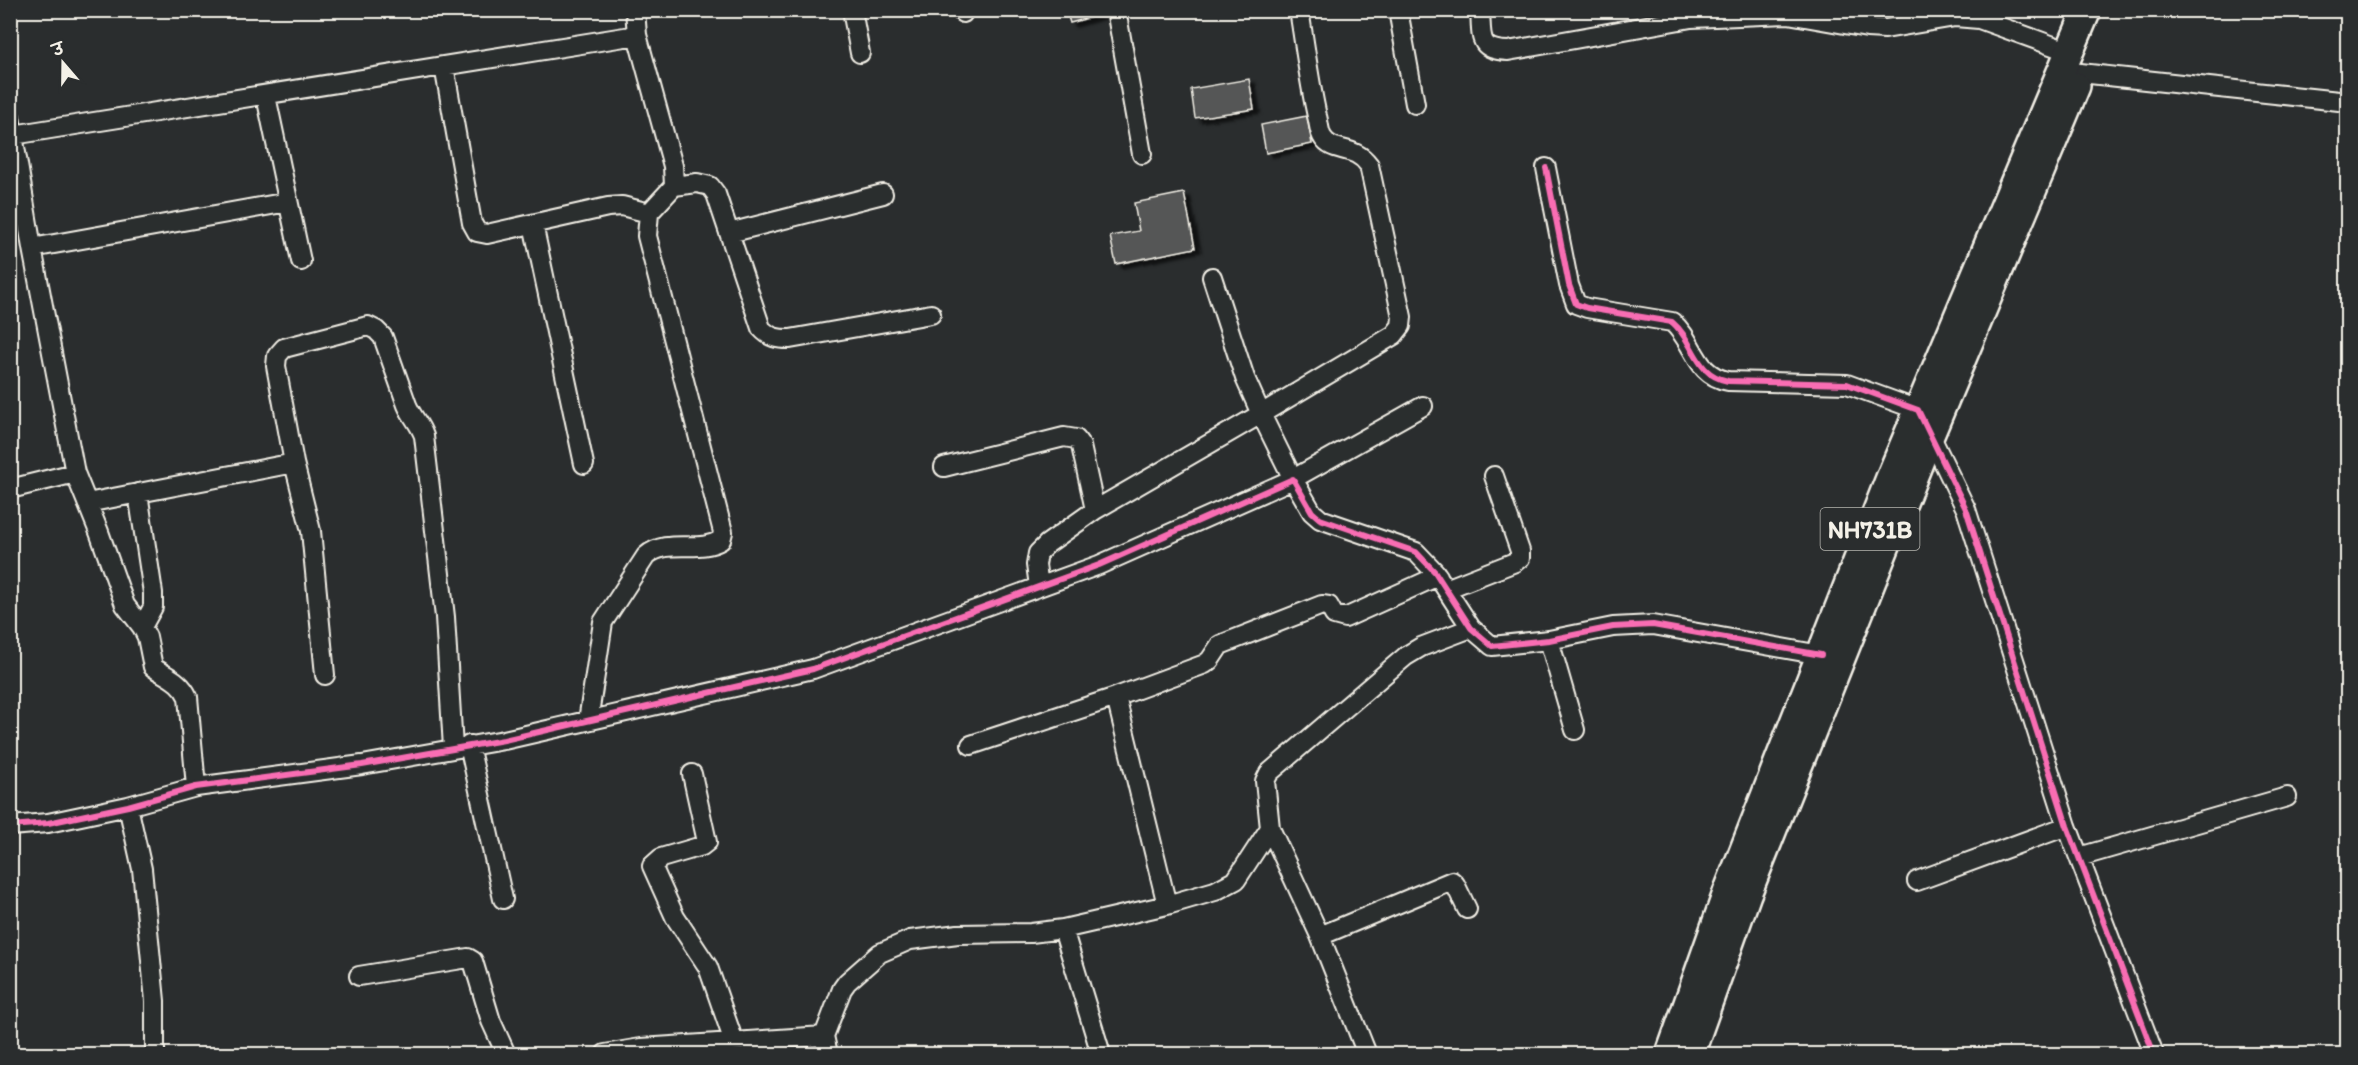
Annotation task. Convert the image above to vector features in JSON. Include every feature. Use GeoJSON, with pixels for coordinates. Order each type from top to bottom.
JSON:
{"type":"FeatureCollection","features":[{"type":"Feature","properties":{"kind":"highway","name":"NH731B"},"geometry":{"type":"LineString","coordinates":[[1690,1054],[1747,894],[1930,435],[2008,224],[2071,65],[2087,10]]}},
{"type":"Feature","properties":{"kind":"highway","name":"NH731B"},"geometry":{"type":"LineString","coordinates":[[2071,65],[2107,10]]}},
{"type":"Feature","properties":{"kind":"highway","name":"NH731B"},"geometry":{"type":"LineString","coordinates":[[1670,1054],[1727,893],[1890,478],[1918,410],[2008,224]]}},
{"type":"Feature","properties":{"kind":"street"},"geometry":{"type":"LineString","coordinates":[[635,10],[637,35],[673,166],[674,186]]}},
{"type":"Feature","properties":{"kind":"street"},"geometry":{"type":"LineString","coordinates":[[852,10],[860,53]]}},
{"type":"Feature","properties":{"kind":"street"},"geometry":{"type":"LineString","coordinates":[[1116,10],[1142,154]]}},
{"type":"Feature","properties":{"kind":"street"},"geometry":{"type":"LineString","coordinates":[[1039,586],[1036,565],[1038,553],[1047,544],[1095,510],[1394,335],[1401,326],[1402,317],[1369,165],[1362,156],[1330,146],[1322,137],[1299,10]]}},
{"type":"Feature","properties":{"kind":"street"},"geometry":{"type":"LineString","coordinates":[[1398,10],[1415,104]]}},
{"type":"Feature","properties":{"kind":"street"},"geometry":{"type":"LineString","coordinates":[[1480,10],[1485,46],[1492,51],[1508,51],[1679,19],[1788,12],[1867,28],[1885,29],[1967,17],[1979,19],[2071,65],[2348,102]]}},
{"type":"Feature","properties":{"kind":"street"},"geometry":{"type":"LineString","coordinates":[[196,787],[188,697],[184,688],[174,679],[153,667],[142,627],[125,604],[75,473],[12,126],[266,96],[637,35]]}},
{"type":"Feature","properties":{"kind":"street"},"geometry":{"type":"LineString","coordinates":[[444,66],[472,223],[477,232],[487,234],[608,207],[622,206],[649,213]]}},
{"type":"Feature","properties":{"kind":"street"},"geometry":{"type":"LineString","coordinates":[[266,96],[301,261]]}},
{"type":"Feature","properties":{"kind":"street"},"geometry":{"type":"LineString","coordinates":[[1546,168],[1569,285],[1576,304],[1587,308],[1671,322],[1705,370],[1715,379],[1847,384],[1918,410],[1966,509],[2067,826],[2154,1054]]}},
{"type":"Feature","properties":{"kind":"street"},"geometry":{"type":"LineString","coordinates":[[588,721],[603,622],[646,556],[654,549],[668,545],[714,544],[721,540],[723,532],[647,236],[649,213],[674,186],[697,183],[710,186],[716,194],[761,328],[768,336],[776,339],[790,339],[931,314]]}},
{"type":"Feature","properties":{"kind":"street"},"geometry":{"type":"LineString","coordinates":[[729,233],[883,194]]}},
{"type":"Feature","properties":{"kind":"street"},"geometry":{"type":"LineString","coordinates":[[33,248],[288,202]]}},
{"type":"Feature","properties":{"kind":"street"},"geometry":{"type":"LineString","coordinates":[[533,224],[584,464]]}},
{"type":"Feature","properties":{"kind":"street"},"geometry":{"type":"LineString","coordinates":[[1212,277],[1245,378],[1293,479],[1312,512],[1320,519],[1416,552],[1442,582],[1471,628],[1492,646],[1550,640],[1613,627],[1653,625],[1821,655]]}},
{"type":"Feature","properties":{"kind":"street"},"geometry":{"type":"LineString","coordinates":[[325,675],[311,531],[294,463],[276,366],[278,356],[284,348],[368,326],[383,337],[411,415],[421,425],[424,436],[461,747],[503,899]]}},
{"type":"Feature","properties":{"kind":"street"},"geometry":{"type":"LineString","coordinates":[[10,826],[48,823],[128,806],[196,787],[362,765],[461,747],[588,721],[813,669],[1099,565],[1293,479],[1423,406]]}},
{"type":"Feature","properties":{"kind":"street"},"geometry":{"type":"LineString","coordinates":[[944,467],[1064,437],[1076,439],[1081,446],[1095,510]]}},
{"type":"Feature","properties":{"kind":"street"},"geometry":{"type":"LineString","coordinates":[[87,503],[294,463]]}},
{"type":"Feature","properties":{"kind":"street"},"geometry":{"type":"LineString","coordinates":[[10,489],[75,473]]}},
{"type":"Feature","properties":{"kind":"street"},"geometry":{"type":"LineString","coordinates":[[971,745],[1116,697],[1205,664],[1210,660],[1216,647],[1322,605],[1329,606],[1334,615],[1345,618],[1442,582],[1515,562],[1520,558],[1520,551],[1494,476]]}},
{"type":"Feature","properties":{"kind":"street"},"geometry":{"type":"LineString","coordinates":[[138,493],[153,593],[153,607],[142,627]]}},
{"type":"Feature","properties":{"kind":"street"},"geometry":{"type":"LineString","coordinates":[[1367,1054],[1320,936],[1270,828],[1265,781],[1269,773],[1406,656],[1421,647],[1471,628]]}},
{"type":"Feature","properties":{"kind":"street"},"geometry":{"type":"LineString","coordinates":[[1550,640],[1575,730]]}},
{"type":"Feature","properties":{"kind":"street"},"geometry":{"type":"LineString","coordinates":[[1116,697],[1167,905]]}},
{"type":"Feature","properties":{"kind":"street"},"geometry":{"type":"LineString","coordinates":[[692,774],[707,842],[702,846],[661,858],[652,866],[675,917],[708,967],[734,1042]]}},
{"type":"Feature","properties":{"kind":"street"},"geometry":{"type":"LineString","coordinates":[[2079,858],[2287,797]]}},
{"type":"Feature","properties":{"kind":"street"},"geometry":{"type":"LineString","coordinates":[[128,806],[142,869],[155,1001],[155,1054]]}},
{"type":"Feature","properties":{"kind":"street"},"geometry":{"type":"LineString","coordinates":[[1917,881],[2067,826]]}},
{"type":"Feature","properties":{"kind":"street"},"geometry":{"type":"LineString","coordinates":[[828,1054],[824,1036],[842,989],[847,982],[886,949],[910,940],[930,937],[1063,929],[1167,905],[1215,891],[1236,880],[1270,828]]}},
{"type":"Feature","properties":{"kind":"street"},"geometry":{"type":"LineString","coordinates":[[1320,936],[1452,881],[1467,909]]}},
{"type":"Feature","properties":{"kind":"street"},"geometry":{"type":"LineString","coordinates":[[1063,929],[1101,1054]]}},
{"type":"Feature","properties":{"kind":"street"},"geometry":{"type":"LineString","coordinates":[[359,976],[468,958],[473,961],[491,1021],[506,1054]]}},
{"type":"Feature","properties":{"kind":"street"},"geometry":{"type":"LineString","coordinates":[[605,1054],[641,1048],[824,1036]]}},
{"type":"Feature","properties":{"kind":"building"},"geometry":{"type":"Polygon","coordinates":[[[1066,10],[1101,10],[1102,14],[1070,23],[1066,10]]]}},
{"type":"Feature","properties":{"kind":"building"},"geometry":{"type":"Polygon","coordinates":[[[1249,79],[1254,109],[1195,118],[1191,89],[1249,79]]]}},
{"type":"Feature","properties":{"kind":"building"},"geometry":{"type":"Polygon","coordinates":[[[1307,116],[1312,144],[1266,153],[1261,125],[1307,116]]]}},
{"type":"Feature","properties":{"kind":"building"},"geometry":{"type":"Polygon","coordinates":[[[1184,193],[1195,248],[1116,264],[1110,236],[1139,231],[1134,203],[1184,193]]]}},
{"type":"Feature","properties":{"kind":"cycle path"},"geometry":{"type":"LineString","coordinates":[[1546,168],[1569,285],[1576,304],[1587,308],[1672,322],[1686,338],[1701,365],[1717,378],[1728,381],[1847,384],[1918,410],[1966,509],[2067,826],[2154,1054]]}},
{"type":"Feature","properties":{"kind":"cycle path"},"geometry":{"type":"LineString","coordinates":[[10,826],[48,823],[128,806],[196,787],[362,765],[504,740],[813,669],[1099,565],[1293,479],[1312,512],[1320,519],[1416,552],[1435,572],[1471,628],[1492,646],[1549,640],[1613,627],[1653,625],[1821,655]]}}]}
